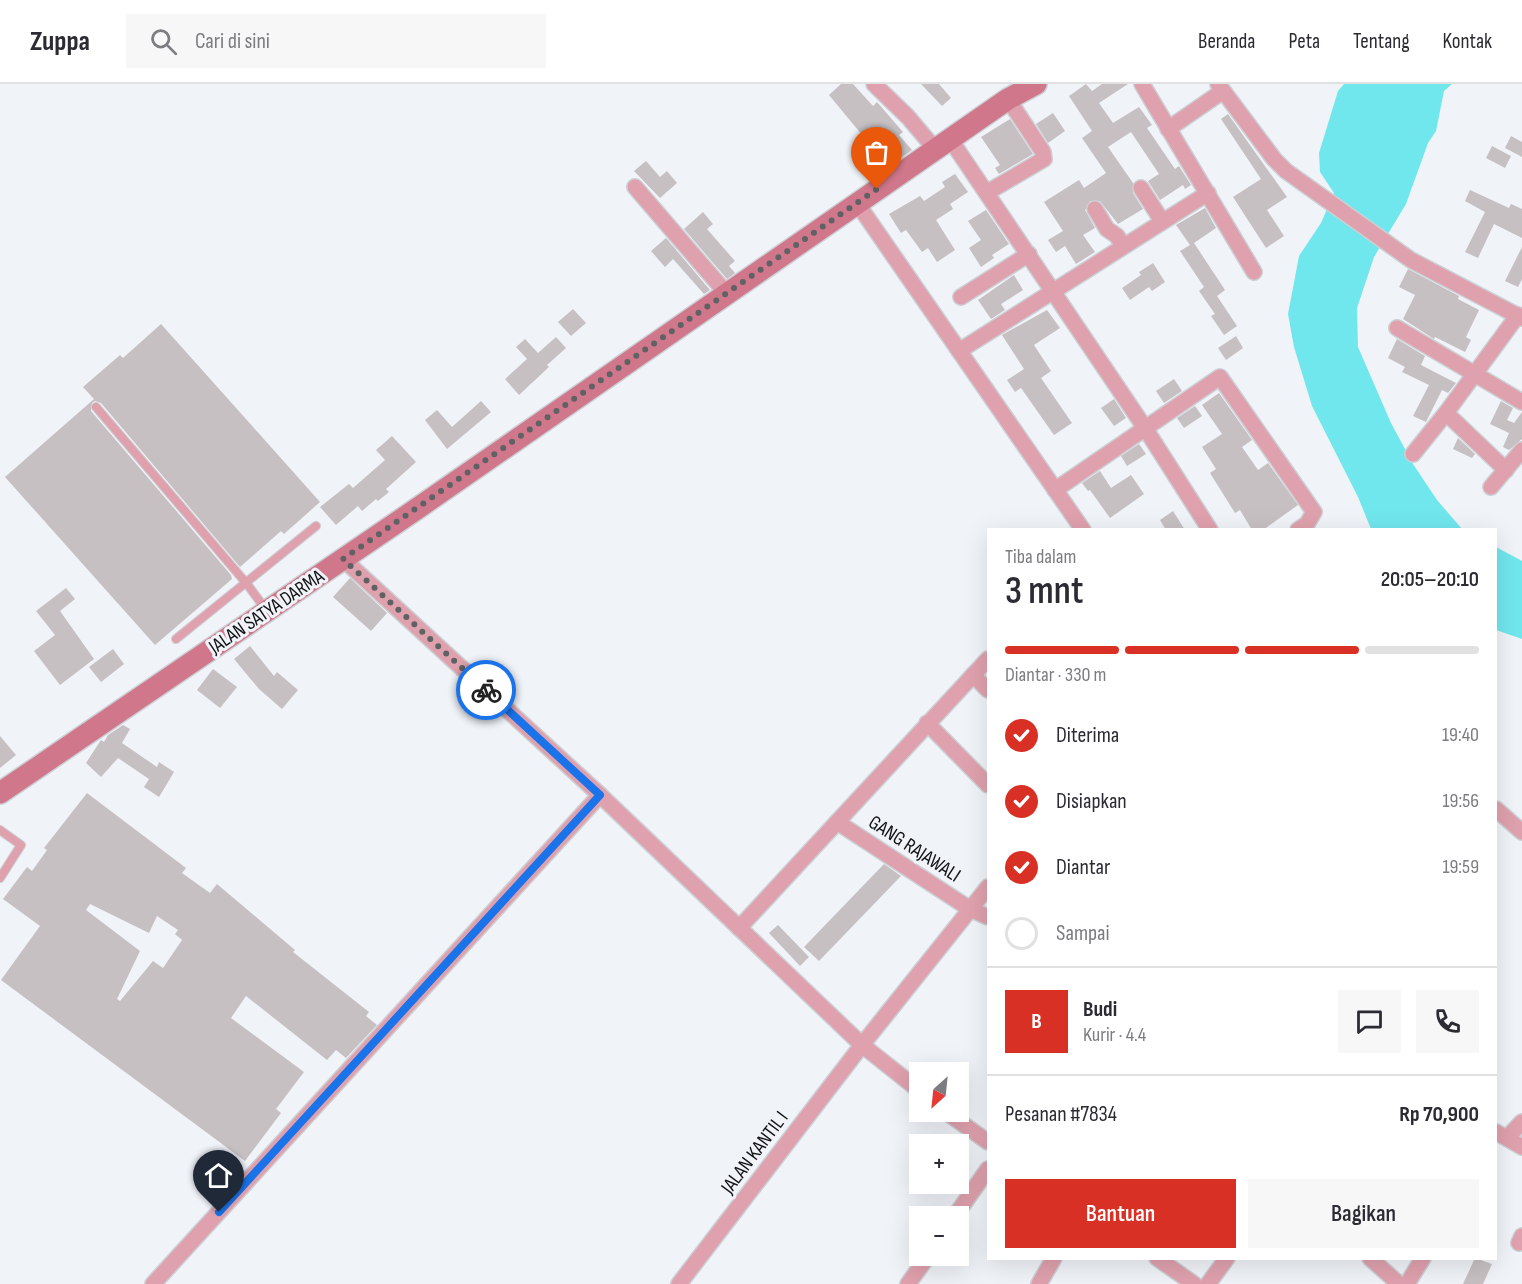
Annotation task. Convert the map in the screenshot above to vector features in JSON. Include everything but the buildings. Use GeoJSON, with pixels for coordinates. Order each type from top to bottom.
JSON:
{"type":"FeatureCollection","features":[{"type":"Feature","properties":{"kind":"main road","name":"JALAN SATYA DARMA"},"geometry":{"type":"LineString","coordinates":[[0,793],[1008,99],[1036,84]]}},
{"type":"Feature","properties":{"kind":"street"},"geometry":{"type":"LineString","coordinates":[[874,84],[908,117],[943,144],[988,192],[1209,528]]}},
{"type":"Feature","properties":{"kind":"street"},"geometry":{"type":"LineString","coordinates":[[1142,84],[1254,272]]}},
{"type":"Feature","properties":{"kind":"street"},"geometry":{"type":"LineString","coordinates":[[1168,129],[1221,87],[1274,159],[1302,182],[1411,260],[1520,313],[1413,454]]}},
{"type":"Feature","properties":{"kind":"street"},"geometry":{"type":"LineString","coordinates":[[988,192],[1044,159],[1043,152],[1008,99]]}},
{"type":"Feature","properties":{"kind":"street"},"geometry":{"type":"LineString","coordinates":[[635,187],[727,294]]}},
{"type":"Feature","properties":{"kind":"street"},"geometry":{"type":"LineString","coordinates":[[1141,188],[1162,221]]}},
{"type":"Feature","properties":{"kind":"street"},"geometry":{"type":"LineString","coordinates":[[959,351],[1208,193]]}},
{"type":"Feature","properties":{"kind":"street"},"geometry":{"type":"LineString","coordinates":[[857,203],[1082,528]]}},
{"type":"Feature","properties":{"kind":"street"},"geometry":{"type":"LineString","coordinates":[[1095,209],[1107,229],[1118,237],[1123,246]]}},
{"type":"Feature","properties":{"kind":"street"},"geometry":{"type":"LineString","coordinates":[[961,297],[1029,254]]}},
{"type":"Feature","properties":{"kind":"street"},"geometry":{"type":"LineString","coordinates":[[1397,328],[1522,402]]}},
{"type":"Feature","properties":{"kind":"street"},"geometry":{"type":"LineString","coordinates":[[1054,490],[1217,378],[1222,378],[1314,512],[1307,524],[1301,528]]}},
{"type":"Feature","properties":{"kind":"street"},"geometry":{"type":"LineString","coordinates":[[1446,413],[1506,470]]}},
{"type":"Feature","properties":{"kind":"street"},"geometry":{"type":"LineString","coordinates":[[1491,486],[1522,450]]}},
{"type":"Feature","properties":{"kind":"street"},"geometry":{"type":"LineString","coordinates":[[343,559],[600,795],[862,1045],[909,1082]]}},
{"type":"Feature","properties":{"kind":"street"},"geometry":{"type":"LineString","coordinates":[[738,928],[987,659]]}},
{"type":"Feature","properties":{"kind":"street"},"geometry":{"type":"LineString","coordinates":[[973,675],[987,689]]}},
{"type":"Feature","properties":{"kind":"street"},"geometry":{"type":"LineString","coordinates":[[927,723],[987,784]]}},
{"type":"Feature","properties":{"kind":"street"},"geometry":{"type":"LineString","coordinates":[[153,1284],[600,795]]}},
{"type":"Feature","properties":{"kind":"street"},"geometry":{"type":"LineString","coordinates":[[1497,810],[1522,832]]}},
{"type":"Feature","properties":{"kind":"street","name":"GANG RAJAWALI"},"geometry":{"type":"LineString","coordinates":[[837,822],[970,909],[987,917]]}},
{"type":"Feature","properties":{"kind":"street","name":"JALAN KANTIL I"},"geometry":{"type":"LineString","coordinates":[[679,1284],[862,1045],[987,888]]}},
{"type":"Feature","properties":{"kind":"street"},"geometry":{"type":"LineString","coordinates":[[960,1122],[987,1141]]}},
{"type":"Feature","properties":{"kind":"street"},"geometry":{"type":"LineString","coordinates":[[1500,1137],[1522,1122]]}},
{"type":"Feature","properties":{"kind":"street"},"geometry":{"type":"LineString","coordinates":[[1500,1137],[1522,1147]]}},
{"type":"Feature","properties":{"kind":"street"},"geometry":{"type":"LineString","coordinates":[[962,1206],[987,1170]]}},
{"type":"Feature","properties":{"kind":"street"},"geometry":{"type":"LineString","coordinates":[[1039,1284],[1053,1260]]}},
{"type":"Feature","properties":{"kind":"street"},"geometry":{"type":"LineString","coordinates":[[1160,1260],[1194,1284]]}},
{"type":"Feature","properties":{"kind":"street"},"geometry":{"type":"LineString","coordinates":[[1208,1284],[1226,1260]]}},
{"type":"Feature","properties":{"kind":"street"},"geometry":{"type":"LineString","coordinates":[[1372,1260],[1399,1284]]}},
{"type":"Feature","properties":{"kind":"street"},"geometry":{"type":"LineString","coordinates":[[1407,1284],[1422,1260]]}},
{"type":"Feature","properties":{"kind":"street"},"geometry":{"type":"LineString","coordinates":[[908,1284],[921,1266]]}},
{"type":"Feature","properties":{"kind":"lane"},"geometry":{"type":"LineString","coordinates":[[96,407],[246,584],[266,611]]}},
{"type":"Feature","properties":{"kind":"lane"},"geometry":{"type":"LineString","coordinates":[[176,639],[315,526]]}},
{"type":"Feature","properties":{"kind":"lane"},"geometry":{"type":"LineString","coordinates":[[0,830],[21,845],[0,878]]}},
{"type":"Feature","properties":{"kind":"water"},"geometry":{"type":"Polygon","coordinates":[[[1344,84],[1452,84],[1444,91],[1436,131],[1428,143],[1406,204],[1374,257],[1357,308],[1358,347],[1391,423],[1413,464],[1437,500],[1461,528],[1371,528],[1358,497],[1312,406],[1294,347],[1288,314],[1299,256],[1321,223],[1334,193],[1320,172],[1319,153],[1338,91],[1344,84]]]}},
{"type":"Feature","properties":{"kind":"water"},"geometry":{"type":"Polygon","coordinates":[[[1497,548],[1522,561],[1522,639],[1497,630],[1497,548]]]}},
{"type":"Feature","properties":{"kind":"way so far"},"geometry":{"type":"LineString","coordinates":[[486,690],[343,559],[877,189]]}},
{"type":"Feature","properties":{"kind":"route"},"geometry":{"type":"LineString","coordinates":[[219,1212],[600,795],[486,690]]}}]}
